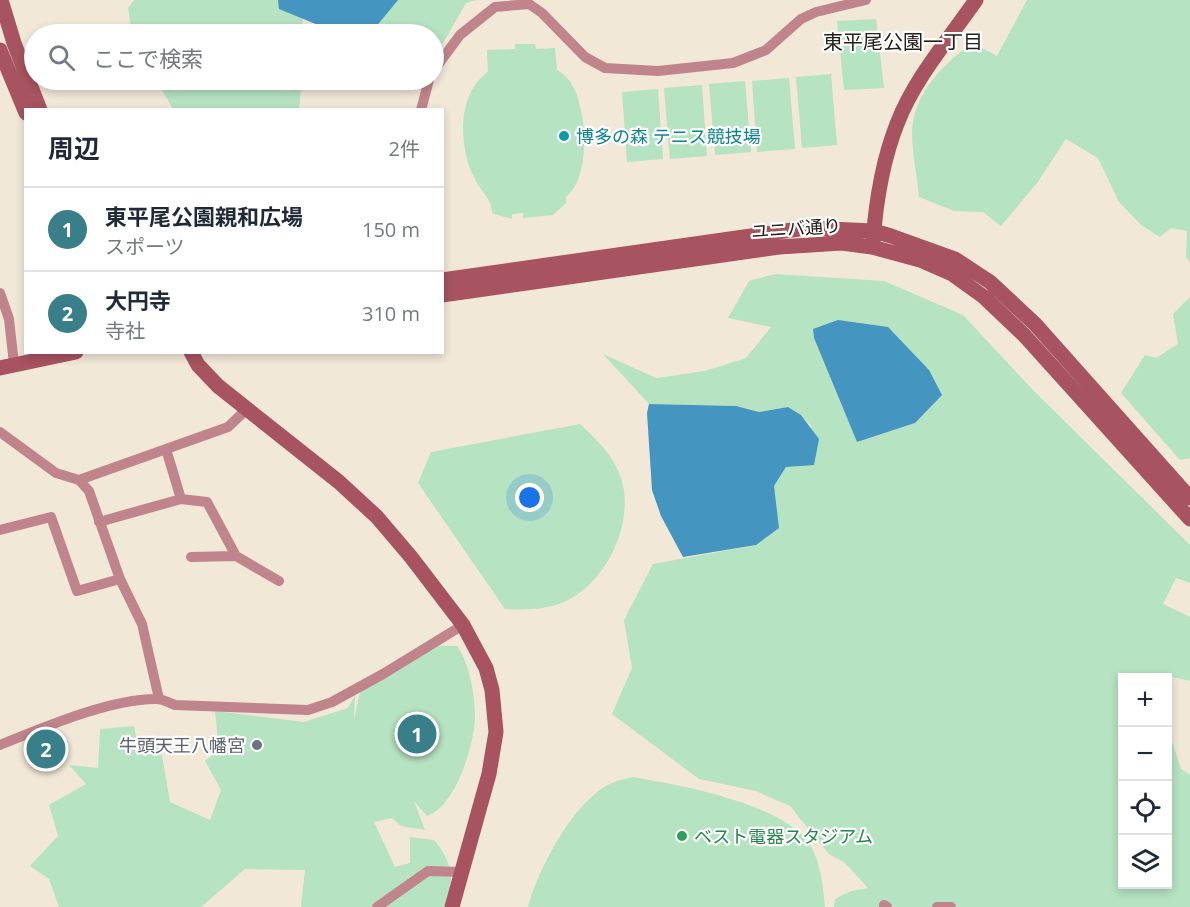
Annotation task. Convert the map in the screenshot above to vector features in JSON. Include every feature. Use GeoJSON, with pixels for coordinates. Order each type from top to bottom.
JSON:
{"type":"FeatureCollection","features":[{"type":"Feature","properties":{"kind":"street"},"geometry":{"type":"LineString","coordinates":[[1,0],[24,69]]}},
{"type":"Feature","properties":{"kind":"street"},"geometry":{"type":"LineString","coordinates":[[444,57],[460,35],[495,7],[529,4],[542,13],[585,57],[604,68],[658,71],[733,63],[766,50],[801,19],[816,12],[866,0]]}},
{"type":"Feature","properties":{"kind":"street"},"geometry":{"type":"LineString","coordinates":[[873,239],[882,167],[897,122],[914,90],[976,0]]}},
{"type":"Feature","properties":{"kind":"street"},"geometry":{"type":"LineString","coordinates":[[0,50],[24,108]]}},
{"type":"Feature","properties":{"kind":"street"},"geometry":{"type":"LineString","coordinates":[[32,90],[39,108]]}},
{"type":"Feature","properties":{"kind":"street"},"geometry":{"type":"LineString","coordinates":[[422,108],[426,90]]}},
{"type":"Feature","properties":{"kind":"street","name":"ユニバ通り"},"geometry":{"type":"LineString","coordinates":[[444,280],[806,228],[873,239],[945,255],[990,282],[1035,324],[1190,498]]}},
{"type":"Feature","properties":{"kind":"street","name":"ユニバ通り"},"geometry":{"type":"LineString","coordinates":[[444,295],[779,247],[873,239],[952,274],[984,297],[1024,334],[1190,519]]}},
{"type":"Feature","properties":{"kind":"street"},"geometry":{"type":"LineString","coordinates":[[0,293],[9,319],[7,366],[66,354]]}},
{"type":"Feature","properties":{"kind":"street"},"geometry":{"type":"LineString","coordinates":[[192,354],[198,365],[218,386],[339,482],[377,517],[463,625],[486,668],[492,690],[496,732],[489,774],[453,907]]}},
{"type":"Feature","properties":{"kind":"street"},"geometry":{"type":"LineString","coordinates":[[79,480],[228,427],[247,409]]}},
{"type":"Feature","properties":{"kind":"street"},"geometry":{"type":"LineString","coordinates":[[0,432],[56,473],[79,480],[89,491],[120,579],[142,624],[159,699]]}},
{"type":"Feature","properties":{"kind":"street"},"geometry":{"type":"LineString","coordinates":[[166,449],[181,499]]}},
{"type":"Feature","properties":{"kind":"street"},"geometry":{"type":"LineString","coordinates":[[99,522],[181,499],[207,502],[236,556]]}},
{"type":"Feature","properties":{"kind":"street"},"geometry":{"type":"LineString","coordinates":[[0,530],[51,517],[77,591],[120,579]]}},
{"type":"Feature","properties":{"kind":"street"},"geometry":{"type":"LineString","coordinates":[[191,557],[236,556],[279,581]]}},
{"type":"Feature","properties":{"kind":"street"},"geometry":{"type":"LineString","coordinates":[[0,745],[84,714],[159,699],[175,705],[308,710],[332,702],[383,675],[463,625]]}},
{"type":"Feature","properties":{"kind":"street"},"geometry":{"type":"LineString","coordinates":[[377,907],[428,871],[463,872]]}},
{"type":"Feature","properties":{"kind":"street"},"geometry":{"type":"LineString","coordinates":[[937,907],[951,907]]}},
{"type":"Feature","properties":{"kind":"green space"},"geometry":{"type":"Polygon","coordinates":[[[134,0],[297,0],[302,24],[130,24],[128,8],[134,0]]]}},
{"type":"Feature","properties":{"kind":"green space"},"geometry":{"type":"Polygon","coordinates":[[[377,0],[476,0],[466,3],[444,42],[444,24],[379,24],[377,0]]]}},
{"type":"Feature","properties":{"kind":"green space"},"geometry":{"type":"Polygon","coordinates":[[[1027,0],[1190,0],[1190,262],[1186,257],[1187,231],[1171,228],[1160,237],[1141,225],[1119,202],[1098,158],[1066,139],[1037,183],[1001,226],[983,212],[954,211],[919,197],[912,132],[918,104],[924,92],[951,60],[973,43],[997,56],[1027,0]]]}},
{"type":"Feature","properties":{"kind":"green space"},"geometry":{"type":"Polygon","coordinates":[[[876,19],[884,88],[844,90],[837,21],[876,19]]]}},
{"type":"Feature","properties":{"kind":"green space","name":"博多の森 テニス競技場"},"geometry":{"type":"Polygon","coordinates":[[[515,44],[535,44],[536,49],[555,48],[557,70],[568,79],[580,104],[584,140],[580,174],[566,197],[566,203],[553,215],[523,218],[523,213],[512,214],[512,219],[492,213],[490,204],[470,168],[466,154],[463,138],[465,108],[470,94],[488,72],[487,50],[515,49],[515,44]]]}},
{"type":"Feature","properties":{"kind":"green space"},"geometry":{"type":"Polygon","coordinates":[[[831,74],[837,145],[802,148],[796,77],[831,74]]]}},
{"type":"Feature","properties":{"kind":"green space"},"geometry":{"type":"Polygon","coordinates":[[[789,78],[795,149],[757,152],[752,81],[789,78]]]}},
{"type":"Feature","properties":{"kind":"green space"},"geometry":{"type":"Polygon","coordinates":[[[745,81],[751,152],[715,155],[709,84],[745,81]]]}},
{"type":"Feature","properties":{"kind":"green space"},"geometry":{"type":"Polygon","coordinates":[[[702,85],[707,156],[670,159],[664,88],[702,85]]]}},
{"type":"Feature","properties":{"kind":"green space"},"geometry":{"type":"Polygon","coordinates":[[[658,89],[663,159],[627,162],[622,92],[658,89]]]}},
{"type":"Feature","properties":{"kind":"green space"},"geometry":{"type":"Polygon","coordinates":[[[162,90],[301,90],[299,108],[172,108],[162,90]]]}},
{"type":"Feature","properties":{"kind":"green space"},"geometry":{"type":"Polygon","coordinates":[[[775,274],[884,281],[963,315],[1032,389],[1190,545],[1190,583],[1176,578],[1163,604],[1190,617],[1190,681],[1172,677],[1172,673],[1118,673],[1118,889],[1172,889],[1172,741],[1181,769],[1190,775],[1190,907],[834,907],[835,899],[851,891],[868,888],[845,863],[829,854],[790,806],[756,791],[699,779],[612,714],[632,668],[624,620],[653,564],[756,545],[774,486],[812,427],[801,415],[788,407],[759,412],[736,406],[649,404],[603,354],[656,378],[705,371],[746,358],[771,327],[728,318],[749,281],[775,274]],[[813,329],[814,338],[857,442],[915,423],[813,329]]]}},
{"type":"Feature","properties":{"kind":"green space"},"geometry":{"type":"Polygon","coordinates":[[[1190,297],[1190,458],[1180,460],[1121,393],[1145,355],[1156,358],[1178,344],[1173,314],[1190,297]]]}},
{"type":"Feature","properties":{"kind":"green space"},"geometry":{"type":"Polygon","coordinates":[[[580,424],[609,455],[621,478],[624,512],[615,548],[595,579],[568,600],[545,608],[505,609],[418,483],[431,452],[580,424]]]}},
{"type":"Feature","properties":{"kind":"green space"},"geometry":{"type":"Polygon","coordinates":[[[438,646],[457,646],[468,668],[472,686],[474,724],[463,771],[456,786],[438,810],[427,816],[414,801],[425,830],[401,826],[392,818],[374,822],[395,867],[410,863],[410,837],[434,840],[440,847],[448,863],[451,880],[444,907],[301,907],[305,870],[245,869],[201,907],[59,907],[49,879],[30,866],[58,836],[49,805],[86,784],[69,765],[98,768],[100,729],[134,726],[140,754],[159,738],[170,802],[210,820],[221,790],[205,761],[219,750],[215,711],[304,722],[348,708],[355,695],[354,720],[360,692],[438,646]]]}},
{"type":"Feature","properties":{"kind":"green space","name":"ベスト電器スタジアム"},"geometry":{"type":"Polygon","coordinates":[[[633,777],[729,798],[754,807],[797,830],[810,845],[817,859],[825,907],[528,907],[549,856],[583,805],[596,793],[613,783],[633,777]]]}},
{"type":"Feature","properties":{"kind":"water"},"geometry":{"type":"Polygon","coordinates":[[[278,0],[398,0],[378,24],[316,24],[279,9],[278,0]]]}},
{"type":"Feature","properties":{"kind":"water"},"geometry":{"type":"Polygon","coordinates":[[[838,320],[888,327],[929,370],[942,395],[915,423],[857,442],[814,338],[813,329],[838,320]]]}},
{"type":"Feature","properties":{"kind":"water"},"geometry":{"type":"Polygon","coordinates":[[[649,404],[736,406],[759,412],[788,407],[801,415],[819,439],[814,465],[786,467],[774,486],[779,528],[756,545],[683,557],[661,516],[652,490],[647,413],[649,404]]]}},
{"type":"Feature","properties":{"kind":"place","name":"博多の森 テニス競技場"},"geometry":{"type":"Point","coordinates":[564,136]}},
{"type":"Feature","properties":{"kind":"place","name":"東平尾公園親和広場"},"geometry":{"type":"Point","coordinates":[417,734]}},
{"type":"Feature","properties":{"kind":"place","name":"牛頭天王八幡宮"},"geometry":{"type":"Point","coordinates":[257,745]}},
{"type":"Feature","properties":{"kind":"place","name":"大円寺"},"geometry":{"type":"Point","coordinates":[46,749]}},
{"type":"Feature","properties":{"kind":"place","name":"ベスト電器スタジアム"},"geometry":{"type":"Point","coordinates":[682,836]}},
{"type":"Feature","properties":{"kind":"district","name":"東平尾公園一丁目"},"geometry":{"type":"Point","coordinates":[903,41]}}]}
